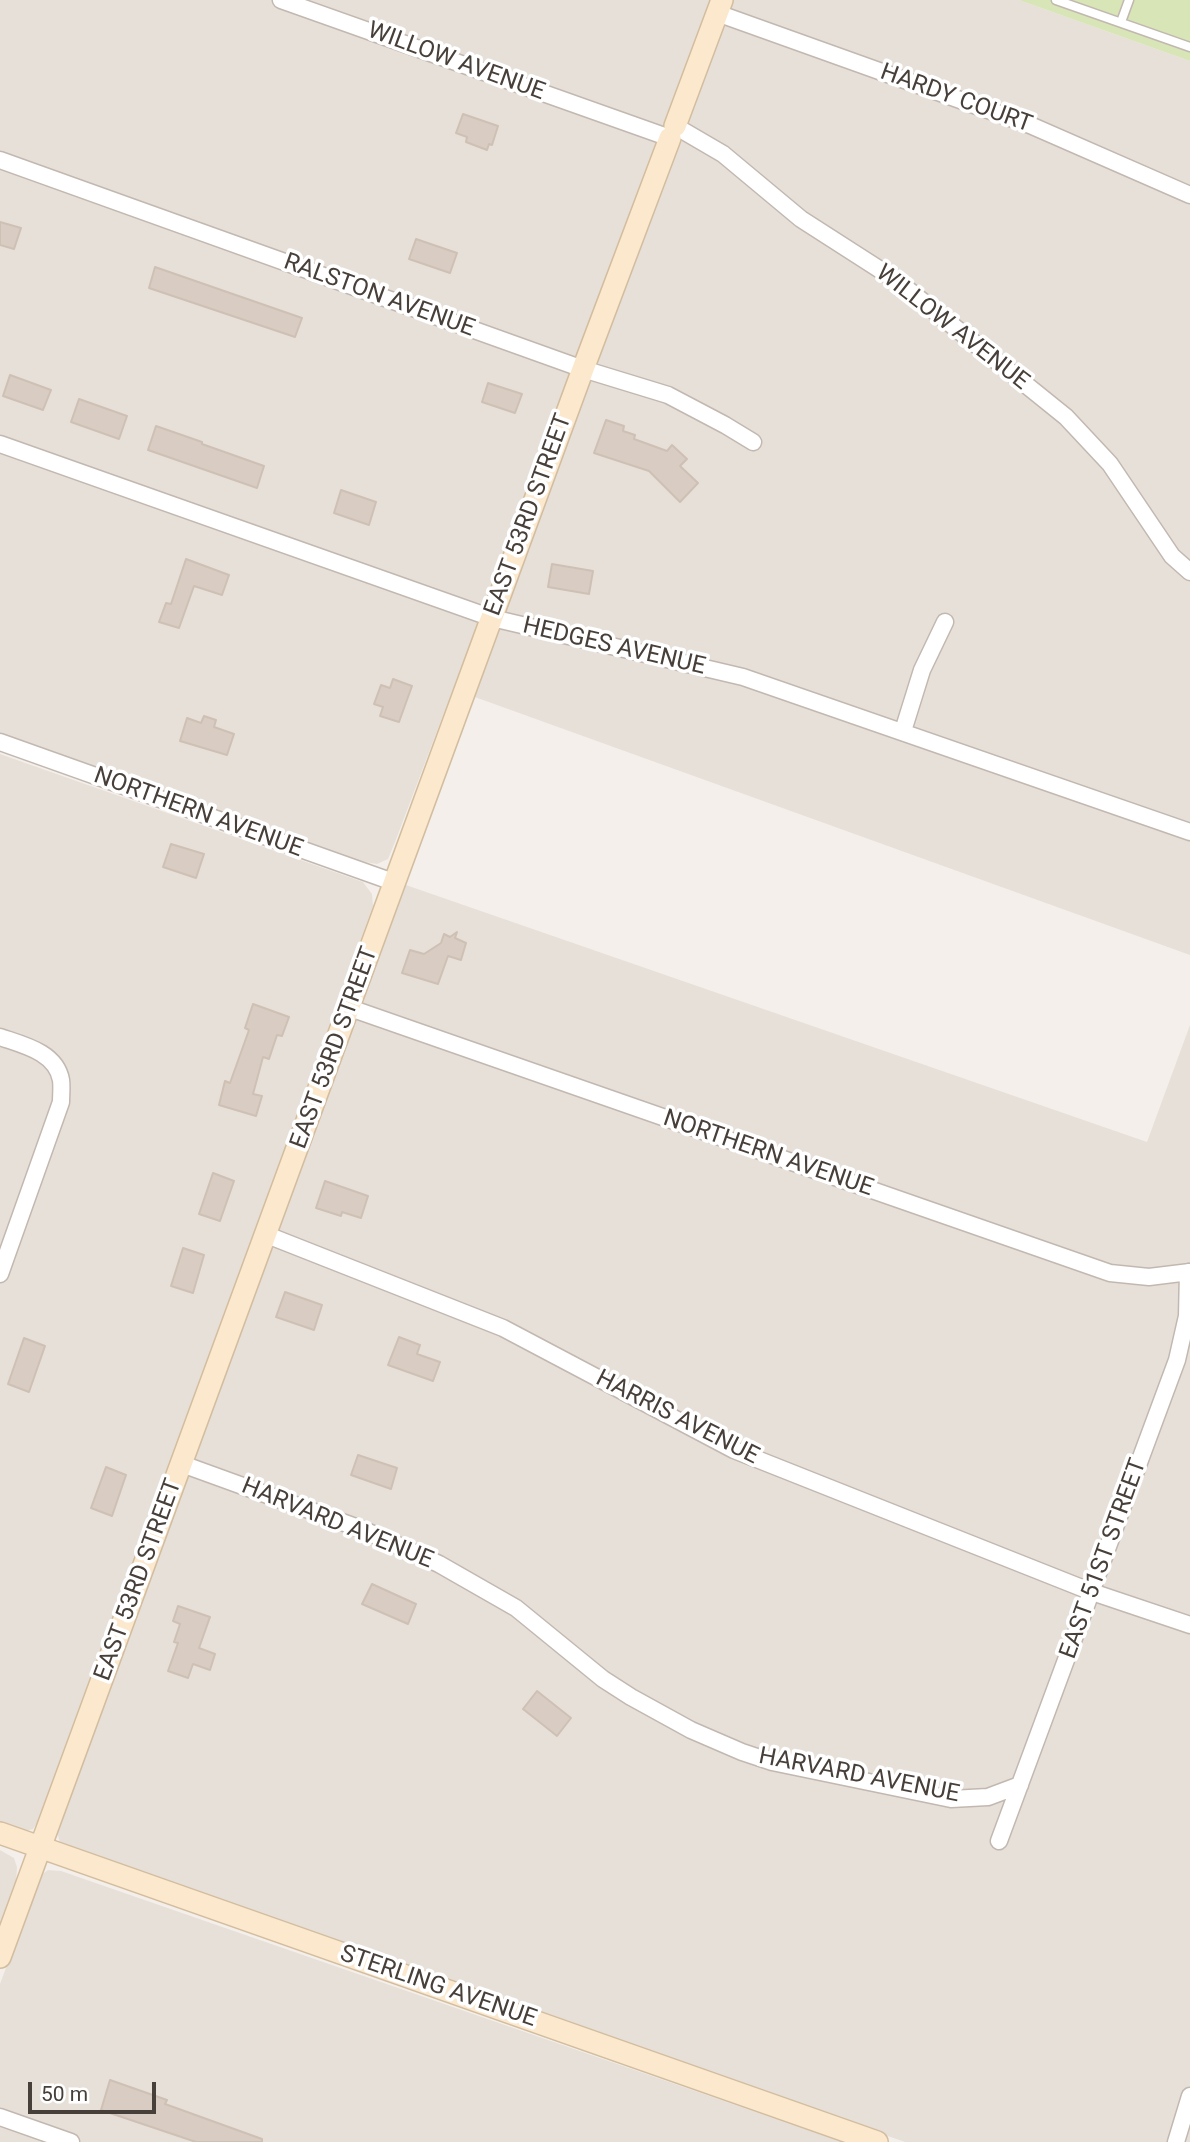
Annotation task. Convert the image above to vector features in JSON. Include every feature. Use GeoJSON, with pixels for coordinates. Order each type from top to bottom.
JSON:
{"type":"FeatureCollection","features":[{"type":"Feature","properties":{"kind":"street","name":"WILLOW AVENUE"},"geometry":{"type":"LineString","coordinates":[[281,0],[672,132],[723,154],[801,219],[896,280],[1066,417],[1110,464],[1172,556],[1190,572]]}},
{"type":"Feature","properties":{"kind":"street","name":"EAST 53RD STREET"},"geometry":{"type":"LineString","coordinates":[[0,1957],[583,369],[720,6]]}},
{"type":"Feature","properties":{"kind":"street","name":"HARDY COURT"},"geometry":{"type":"LineString","coordinates":[[720,6],[1030,125],[1190,194]]}},
{"type":"Feature","properties":{"kind":"street","name":"RALSTON AVENUE"},"geometry":{"type":"LineString","coordinates":[[0,160],[583,369],[668,395],[753,442]]}},
{"type":"Feature","properties":{"kind":"street","name":"HEDGES AVENUE"},"geometry":{"type":"LineString","coordinates":[[0,444],[492,618],[743,677],[1190,832]]}},
{"type":"Feature","properties":{"kind":"street"},"geometry":{"type":"LineString","coordinates":[[903,732],[922,670],[945,622]]}},
{"type":"Feature","properties":{"kind":"street","name":"NORTHERN AVENUE"},"geometry":{"type":"LineString","coordinates":[[0,743],[396,883]]}},
{"type":"Feature","properties":{"kind":"street","name":"NORTHERN AVENUE"},"geometry":{"type":"LineString","coordinates":[[350,1008],[1110,1273],[1149,1277],[1189,1272]]}},
{"type":"Feature","properties":{"kind":"street"},"geometry":{"type":"LineString","coordinates":[[0,1037],[45,1055],[56,1066],[61,1080],[61,1102],[0,1274]]}},
{"type":"Feature","properties":{"kind":"street","name":"HARRIS AVENUE"},"geometry":{"type":"LineString","coordinates":[[267,1235],[503,1328],[734,1450],[1092,1592],[1190,1625]]}},
{"type":"Feature","properties":{"kind":"street","name":"EAST 51ST STREET"},"geometry":{"type":"LineString","coordinates":[[999,1841],[1177,1360],[1186,1316],[1189,1272]]}},
{"type":"Feature","properties":{"kind":"street","name":"HARVARD AVENUE"},"geometry":{"type":"LineString","coordinates":[[182,1464],[364,1530],[439,1564],[516,1608],[603,1679],[631,1697],[691,1730],[742,1752],[772,1762],[951,1799],[988,1797],[1020,1785]]}},
{"type":"Feature","properties":{"kind":"street","name":"STERLING AVENUE"},"geometry":{"type":"LineString","coordinates":[[0,1833],[877,2142]]}},
{"type":"Feature","properties":{"kind":"street"},"geometry":{"type":"LineString","coordinates":[[1176,2142],[1190,2096]]}},
{"type":"Feature","properties":{"kind":"street"},"geometry":{"type":"LineString","coordinates":[[0,2117],[71,2142]]}},
{"type":"Feature","properties":{"kind":"lane"},"geometry":{"type":"LineString","coordinates":[[1056,0],[1190,47]]}},
{"type":"Feature","properties":{"kind":"lane"},"geometry":{"type":"LineString","coordinates":[[1121,22],[1129,0]]}},
{"type":"Feature","properties":{"kind":"shaded area"},"geometry":{"type":"Polygon","coordinates":[[[0,0],[710,0],[395,842],[388,859],[377,864],[359,861],[0,734],[0,0]]]}},
{"type":"Feature","properties":{"kind":"shaded area"},"geometry":{"type":"Polygon","coordinates":[[[731,0],[1019,0],[1190,61],[1190,955],[472,696],[731,0]]]}},
{"type":"Feature","properties":{"kind":"shaded area"},"geometry":{"type":"Polygon","coordinates":[[[0,754],[363,882],[372,894],[373,906],[41,1817],[33,1829],[21,1832],[0,1825],[0,754]]]}},
{"type":"Feature","properties":{"kind":"shaded area"},"geometry":{"type":"Polygon","coordinates":[[[403,884],[1147,1142],[1190,1025],[1190,2142],[905,2142],[72,1851],[60,1843],[57,1832],[403,884]]]}},
{"type":"Feature","properties":{"kind":"shaded area"},"geometry":{"type":"Polygon","coordinates":[[[0,1850],[14,1858],[17,1867],[16,1882],[0,1925],[0,1850]]]}},
{"type":"Feature","properties":{"kind":"shaded area"},"geometry":{"type":"Polygon","coordinates":[[[48,1870],[61,1871],[842,2142],[0,2142],[0,1984],[40,1876],[48,1870]]]}},
{"type":"Feature","properties":{"kind":"green space"},"geometry":{"type":"Polygon","coordinates":[[[1019,0],[1190,0],[1190,61],[1019,0]]]}},
{"type":"Feature","properties":{"kind":"building"},"geometry":{"type":"Polygon","coordinates":[[[463,114],[498,126],[492,145],[489,144],[487,150],[466,142],[467,137],[456,133],[463,114]]]}},
{"type":"Feature","properties":{"kind":"building"},"geometry":{"type":"Polygon","coordinates":[[[0,222],[21,228],[14,249],[0,245],[0,222]]]}},
{"type":"Feature","properties":{"kind":"building"},"geometry":{"type":"Polygon","coordinates":[[[416,239],[457,253],[450,273],[409,259],[416,239]]]}},
{"type":"Feature","properties":{"kind":"building"},"geometry":{"type":"Polygon","coordinates":[[[155,267],[302,318],[295,337],[149,288],[155,267]]]}},
{"type":"Feature","properties":{"kind":"building"},"geometry":{"type":"Polygon","coordinates":[[[10,375],[51,390],[43,410],[3,396],[10,375]]]}},
{"type":"Feature","properties":{"kind":"building"},"geometry":{"type":"Polygon","coordinates":[[[488,383],[522,394],[515,413],[482,402],[488,383]]]}},
{"type":"Feature","properties":{"kind":"building"},"geometry":{"type":"Polygon","coordinates":[[[79,399],[127,416],[119,439],[71,422],[79,399]]]}},
{"type":"Feature","properties":{"kind":"building"},"geometry":{"type":"Polygon","coordinates":[[[606,420],[624,426],[623,431],[635,435],[634,439],[667,451],[672,445],[687,459],[680,466],[698,483],[680,502],[649,471],[594,453],[606,420]]]}},
{"type":"Feature","properties":{"kind":"building"},"geometry":{"type":"Polygon","coordinates":[[[156,426],[264,466],[257,488],[148,450],[156,426]]]}},
{"type":"Feature","properties":{"kind":"building"},"geometry":{"type":"Polygon","coordinates":[[[341,490],[376,502],[369,525],[334,513],[341,490]]]}},
{"type":"Feature","properties":{"kind":"building"},"geometry":{"type":"Polygon","coordinates":[[[186,559],[229,575],[222,595],[194,586],[179,628],[159,622],[166,603],[171,604],[186,559]]]}},
{"type":"Feature","properties":{"kind":"building"},"geometry":{"type":"Polygon","coordinates":[[[552,564],[593,571],[589,594],[548,587],[552,564]]]}},
{"type":"Feature","properties":{"kind":"building"},"geometry":{"type":"Polygon","coordinates":[[[393,679],[412,686],[399,722],[380,716],[383,707],[374,704],[381,685],[390,688],[393,679]]]}},
{"type":"Feature","properties":{"kind":"building"},"geometry":{"type":"Polygon","coordinates":[[[204,716],[216,720],[214,727],[234,734],[227,755],[180,741],[187,718],[201,723],[204,716]]]}},
{"type":"Feature","properties":{"kind":"building"},"geometry":{"type":"Polygon","coordinates":[[[171,844],[204,854],[196,878],[163,867],[171,844]]]}},
{"type":"Feature","properties":{"kind":"building"},"geometry":{"type":"Polygon","coordinates":[[[457,932],[455,938],[466,943],[461,960],[448,956],[438,984],[402,973],[410,950],[424,954],[441,943],[444,934],[450,937],[457,932]]]}},
{"type":"Feature","properties":{"kind":"building"},"geometry":{"type":"Polygon","coordinates":[[[253,1004],[289,1017],[282,1036],[277,1035],[269,1059],[263,1057],[253,1094],[262,1096],[256,1116],[219,1105],[225,1081],[230,1083],[249,1030],[245,1028],[253,1004]]]}},
{"type":"Feature","properties":{"kind":"building"},"geometry":{"type":"Polygon","coordinates":[[[213,1173],[234,1181],[220,1221],[199,1214],[213,1173]]]}},
{"type":"Feature","properties":{"kind":"building"},"geometry":{"type":"Polygon","coordinates":[[[325,1181],[368,1196],[361,1218],[342,1212],[341,1216],[316,1208],[325,1181]]]}},
{"type":"Feature","properties":{"kind":"building"},"geometry":{"type":"Polygon","coordinates":[[[183,1248],[204,1255],[193,1293],[171,1286],[183,1248]]]}},
{"type":"Feature","properties":{"kind":"building"},"geometry":{"type":"Polygon","coordinates":[[[285,1292],[322,1305],[314,1330],[276,1317],[285,1292]]]}},
{"type":"Feature","properties":{"kind":"building"},"geometry":{"type":"Polygon","coordinates":[[[399,1337],[420,1345],[417,1354],[440,1362],[433,1381],[388,1365],[399,1337]]]}},
{"type":"Feature","properties":{"kind":"building"},"geometry":{"type":"Polygon","coordinates":[[[24,1338],[45,1346],[29,1392],[8,1384],[24,1338]]]}},
{"type":"Feature","properties":{"kind":"building"},"geometry":{"type":"Polygon","coordinates":[[[358,1455],[397,1468],[391,1489],[351,1475],[358,1455]]]}},
{"type":"Feature","properties":{"kind":"building"},"geometry":{"type":"Polygon","coordinates":[[[106,1467],[126,1475],[112,1516],[91,1508],[106,1467]]]}},
{"type":"Feature","properties":{"kind":"building"},"geometry":{"type":"Polygon","coordinates":[[[372,1584],[416,1604],[408,1624],[362,1604],[372,1584]]]}},
{"type":"Feature","properties":{"kind":"building"},"geometry":{"type":"Polygon","coordinates":[[[178,1606],[210,1617],[199,1648],[215,1654],[210,1670],[193,1664],[188,1678],[168,1671],[178,1643],[174,1642],[180,1624],[173,1621],[178,1606]]]}},
{"type":"Feature","properties":{"kind":"building"},"geometry":{"type":"Polygon","coordinates":[[[537,1691],[571,1718],[557,1736],[523,1709],[537,1691]]]}},
{"type":"Feature","properties":{"kind":"building"},"geometry":{"type":"Polygon","coordinates":[[[110,2080],[167,2100],[165,2104],[262,2139],[262,2142],[196,2142],[101,2110],[110,2080]]]}}]}
